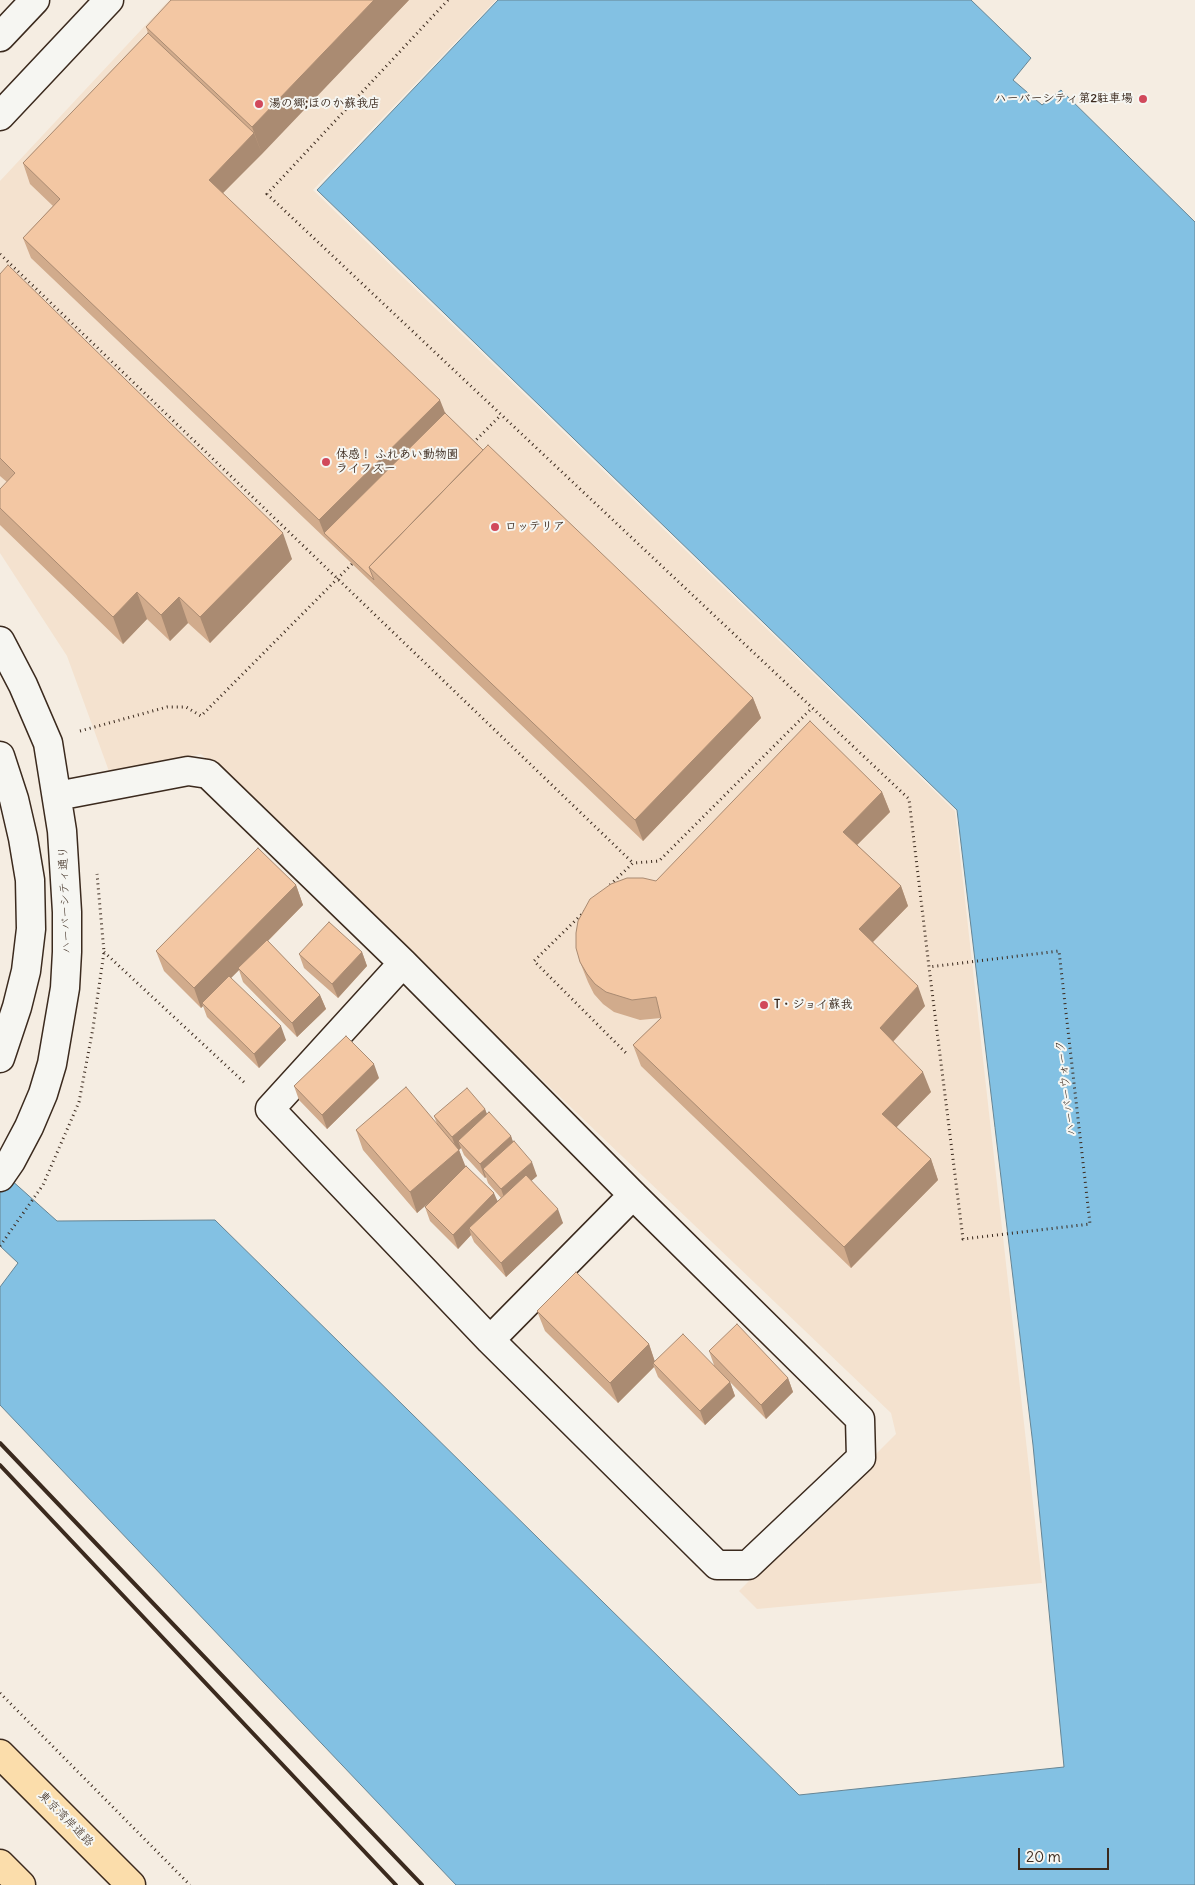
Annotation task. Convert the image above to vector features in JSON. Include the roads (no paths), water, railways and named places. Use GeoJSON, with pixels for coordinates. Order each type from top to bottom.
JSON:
{"type":"FeatureCollection","features":[{"type":"Feature","properties":{"kind":"highway","name":"東京湾岸道路"},"geometry":{"type":"LineString","coordinates":[[0,1754],[131,1885]]}},
{"type":"Feature","properties":{"kind":"highway"},"geometry":{"type":"LineString","coordinates":[[0,1864],[21,1885]]}},
{"type":"Feature","properties":{"kind":"street"},"geometry":{"type":"LineString","coordinates":[[0,37],[35,0]]}},
{"type":"Feature","properties":{"kind":"street"},"geometry":{"type":"LineString","coordinates":[[0,116],[109,0]]}},
{"type":"Feature","properties":{"kind":"street","name":"ハーバーシティ通り"},"geometry":{"type":"LineString","coordinates":[[0,642],[24,685],[48,744],[58,796],[62,831],[67,912],[65,988],[59,1031],[48,1079],[29,1127],[6,1169]]}},
{"type":"Feature","properties":{"kind":"street"},"geometry":{"type":"LineString","coordinates":[[0,756],[14,799],[23,838],[30,880],[31,930],[23,980],[0,1058]]}},
{"type":"Feature","properties":{"kind":"street"},"geometry":{"type":"LineString","coordinates":[[58,796],[188,771],[208,774],[402,963],[860,1419],[861,1458],[748,1565],[717,1565],[490,1340],[270,1109],[402,963]]}},
{"type":"Feature","properties":{"kind":"street"},"geometry":{"type":"LineString","coordinates":[[490,1340],[634,1195]]}},
{"type":"Feature","properties":{"kind":"water"},"geometry":{"type":"Polygon","coordinates":[[[498,0],[971,0],[1031,58],[1013,80],[1042,105],[1061,90],[1195,222],[1195,1885],[456,1885],[0,1405],[0,1287],[18,1263],[0,1246],[0,1170],[57,1221],[215,1220],[799,1795],[1064,1767],[1033,1445],[957,810],[317,190],[498,0]]]}},
{"type":"Feature","properties":{"kind":"railway"},"geometry":{"type":"LineString","coordinates":[[0,1443],[422,1885]]}},
{"type":"Feature","properties":{"kind":"railway"},"geometry":{"type":"LineString","coordinates":[[0,1465],[396,1885]]}},
{"type":"Feature","properties":{"kind":"place","name":"ハーバーシティ第2駐車場"},"geometry":{"type":"Point","coordinates":[1143,99]}},
{"type":"Feature","properties":{"kind":"place","name":"湯の郷;ほのか蘇我店"},"geometry":{"type":"Point","coordinates":[259,104]}},
{"type":"Feature","properties":{"kind":"place","name":"体感！ ふれあい動物園 ライフズー"},"geometry":{"type":"Point","coordinates":[326,462]}},
{"type":"Feature","properties":{"kind":"place","name":"ロッテリア"},"geometry":{"type":"Point","coordinates":[495,527]}},
{"type":"Feature","properties":{"kind":"place","name":"T・ジョイ蘇我"},"geometry":{"type":"Point","coordinates":[764,1005]}}]}
